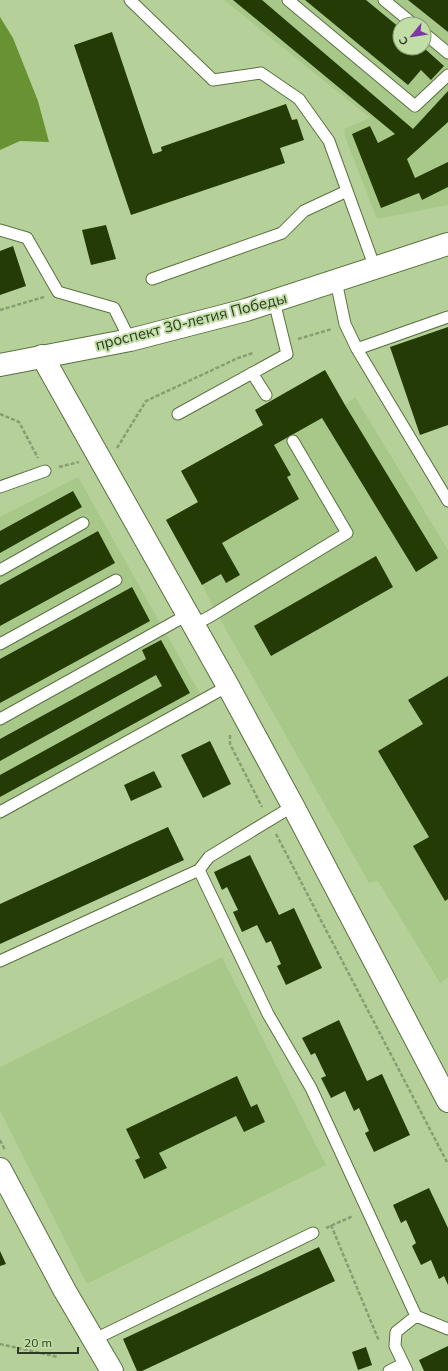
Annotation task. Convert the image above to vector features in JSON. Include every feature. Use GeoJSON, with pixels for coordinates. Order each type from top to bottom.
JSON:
{"type":"FeatureCollection","features":[{"type":"Feature","properties":{"kind":"street","name":"проспект 30-летия Победы"},"geometry":{"type":"LineString","coordinates":[[0,365],[130,340],[246,310],[448,244]]}},
{"type":"Feature","properties":{"kind":"street"},"geometry":{"type":"LineString","coordinates":[[42,356],[228,686],[293,806],[448,1101]]}},
{"type":"Feature","properties":{"kind":"street"},"geometry":{"type":"LineString","coordinates":[[0,1169],[65,1291],[112,1371]]}},
{"type":"Feature","properties":{"kind":"lane"},"geometry":{"type":"LineString","coordinates":[[130,0],[212,80],[261,73],[299,99],[329,141],[375,268]]}},
{"type":"Feature","properties":{"kind":"lane"},"geometry":{"type":"LineString","coordinates":[[288,0],[416,106],[448,75]]}},
{"type":"Feature","properties":{"kind":"lane"},"geometry":{"type":"LineString","coordinates":[[384,0],[403,16]]}},
{"type":"Feature","properties":{"kind":"lane"},"geometry":{"type":"LineString","coordinates":[[432,40],[448,53]]}},
{"type":"Feature","properties":{"kind":"lane"},"geometry":{"type":"LineString","coordinates":[[152,279],[282,233],[304,211],[347,191]]}},
{"type":"Feature","properties":{"kind":"lane"},"geometry":{"type":"LineString","coordinates":[[0,230],[27,238],[58,292],[114,308],[130,340]]}},
{"type":"Feature","properties":{"kind":"lane"},"geometry":{"type":"LineString","coordinates":[[336,281],[345,324],[357,349],[445,487],[448,501]]}},
{"type":"Feature","properties":{"kind":"lane"},"geometry":{"type":"LineString","coordinates":[[178,414],[287,354],[274,301]]}},
{"type":"Feature","properties":{"kind":"lane"},"geometry":{"type":"LineString","coordinates":[[357,349],[448,317]]}},
{"type":"Feature","properties":{"kind":"lane"},"geometry":{"type":"LineString","coordinates":[[252,373],[266,395]]}},
{"type":"Feature","properties":{"kind":"lane"},"geometry":{"type":"LineString","coordinates":[[0,719],[190,620],[209,617],[347,533],[293,441]]}},
{"type":"Feature","properties":{"kind":"lane"},"geometry":{"type":"LineString","coordinates":[[0,487],[45,471]]}},
{"type":"Feature","properties":{"kind":"lane"},"geometry":{"type":"LineString","coordinates":[[0,570],[83,524]]}},
{"type":"Feature","properties":{"kind":"lane"},"geometry":{"type":"LineString","coordinates":[[0,644],[116,580]]}},
{"type":"Feature","properties":{"kind":"lane"},"geometry":{"type":"LineString","coordinates":[[0,812],[228,686]]}},
{"type":"Feature","properties":{"kind":"lane"},"geometry":{"type":"LineString","coordinates":[[0,961],[199,870],[209,857],[293,806]]}},
{"type":"Feature","properties":{"kind":"lane"},"geometry":{"type":"LineString","coordinates":[[199,870],[268,1014],[311,1088],[416,1316],[448,1328]]}},
{"type":"Feature","properties":{"kind":"lane"},"geometry":{"type":"LineString","coordinates":[[94,1340],[312,1233]]}},
{"type":"Feature","properties":{"kind":"lane"},"geometry":{"type":"LineString","coordinates":[[389,1371],[405,1368],[395,1346],[396,1332],[416,1316]]}},
{"type":"Feature","properties":{"kind":"path"},"geometry":{"type":"LineString","coordinates":[[0,310],[58,292]]}},
{"type":"Feature","properties":{"kind":"path"},"geometry":{"type":"LineString","coordinates":[[0,414],[19,422],[45,471],[98,456]]}},
{"type":"Feature","properties":{"kind":"path"},"geometry":{"type":"LineString","coordinates":[[312,1233],[367,1210]]}},
{"type":"Feature","properties":{"kind":"path"},"geometry":{"type":"LineString","coordinates":[[331,1225],[379,1341]]}},
{"type":"Feature","properties":{"kind":"path"},"geometry":{"type":"LineString","coordinates":[[0,1344],[58,1357]]}},
{"type":"Feature","properties":{"kind":"shaded area"},"geometry":{"type":"Polygon","coordinates":[[[224,0],[448,0],[448,205],[377,219],[345,137],[344,129],[370,118],[224,0]]]}},
{"type":"Feature","properties":{"kind":"shaded area"},"geometry":{"type":"Polygon","coordinates":[[[0,17],[13,38],[38,101],[49,142],[20,141],[0,150],[0,17]]]}},
{"type":"Feature","properties":{"kind":"shaded area"},"geometry":{"type":"Polygon","coordinates":[[[325,370],[345,405],[355,397],[448,550],[448,978],[440,983],[378,881],[369,883],[216,612],[166,520],[198,502],[181,471],[263,425],[255,410],[325,370]]]}},
{"type":"Feature","properties":{"kind":"shaded area"},"geometry":{"type":"Polygon","coordinates":[[[78,477],[207,706],[0,820],[0,517],[78,477]]]}},
{"type":"Feature","properties":{"kind":"shaded area"},"geometry":{"type":"Polygon","coordinates":[[[222,957],[326,1165],[87,1284],[0,1110],[0,1067],[222,957]]]}},
{"type":"Feature","properties":{"kind":"building"},"geometry":{"type":"Polygon","coordinates":[[[233,0],[262,0],[413,129],[448,91],[448,122],[407,159],[415,178],[448,162],[448,187],[422,200],[419,193],[381,208],[352,134],[370,126],[378,143],[395,134],[233,0]]]}},
{"type":"Feature","properties":{"kind":"building"},"geometry":{"type":"Polygon","coordinates":[[[305,0],[366,0],[392,21],[392,56],[432,55],[444,66],[431,80],[421,70],[408,85],[305,0]]]}},
{"type":"Feature","properties":{"kind":"building"},"geometry":{"type":"Polygon","coordinates":[[[408,0],[448,0],[448,32],[432,19],[432,16],[428,16],[408,0]]]}},
{"type":"Feature","properties":{"kind":"building"},"geometry":{"type":"Polygon","coordinates":[[[112,32],[153,154],[162,151],[161,147],[286,104],[292,120],[297,119],[304,140],[280,148],[285,163],[131,215],[74,45],[112,32]]]}},
{"type":"Feature","properties":{"kind":"building"},"geometry":{"type":"Polygon","coordinates":[[[106,225],[116,259],[91,265],[82,230],[106,225]]]}},
{"type":"Feature","properties":{"kind":"building"},"geometry":{"type":"Polygon","coordinates":[[[13,246],[26,286],[0,295],[0,251],[13,246]]]}},
{"type":"Feature","properties":{"kind":"building"},"geometry":{"type":"Polygon","coordinates":[[[448,327],[448,425],[420,435],[390,347],[448,327]]]}},
{"type":"Feature","properties":{"kind":"building"},"geometry":{"type":"Polygon","coordinates":[[[325,370],[438,558],[416,572],[322,418],[274,445],[291,475],[287,477],[299,499],[222,543],[240,575],[226,583],[221,574],[202,585],[166,520],[198,502],[181,471],[263,425],[255,410],[325,370]]]}},
{"type":"Feature","properties":{"kind":"building"},"geometry":{"type":"Polygon","coordinates":[[[73,491],[82,507],[0,553],[0,531],[73,491]]]}},
{"type":"Feature","properties":{"kind":"building"},"geometry":{"type":"Polygon","coordinates":[[[98,531],[115,563],[0,626],[0,585],[98,531]]]}},
{"type":"Feature","properties":{"kind":"building"},"geometry":{"type":"Polygon","coordinates":[[[376,556],[393,587],[271,656],[254,626],[376,556]]]}},
{"type":"Feature","properties":{"kind":"building"},"geometry":{"type":"Polygon","coordinates":[[[132,587],[150,621],[0,703],[0,659],[132,587]]]}},
{"type":"Feature","properties":{"kind":"building"},"geometry":{"type":"Polygon","coordinates":[[[161,640],[190,693],[0,797],[0,775],[162,686],[156,675],[0,761],[0,739],[146,659],[142,650],[161,640]]]}},
{"type":"Feature","properties":{"kind":"building"},"geometry":{"type":"Polygon","coordinates":[[[448,676],[448,899],[445,901],[413,846],[429,837],[378,751],[423,724],[408,700],[448,676]]]}},
{"type":"Feature","properties":{"kind":"building"},"geometry":{"type":"Polygon","coordinates":[[[210,741],[231,784],[203,798],[181,755],[210,741]]]}},
{"type":"Feature","properties":{"kind":"building"},"geometry":{"type":"Polygon","coordinates":[[[154,771],[162,787],[131,801],[124,785],[154,771]]]}},
{"type":"Feature","properties":{"kind":"building"},"geometry":{"type":"Polygon","coordinates":[[[168,827],[184,860],[0,944],[0,904],[168,827]]]}},
{"type":"Feature","properties":{"kind":"building"},"geometry":{"type":"Polygon","coordinates":[[[250,855],[279,915],[294,908],[322,968],[286,985],[277,966],[281,964],[271,941],[266,943],[257,925],[242,932],[233,912],[238,910],[227,887],[222,890],[214,872],[250,855]]]}},
{"type":"Feature","properties":{"kind":"building"},"geometry":{"type":"Polygon","coordinates":[[[339,1020],[367,1081],[382,1074],[410,1135],[374,1152],[365,1133],[369,1131],[359,1108],[354,1111],[345,1091],[331,1098],[321,1078],[326,1076],[315,1053],[311,1055],[302,1038],[339,1020]]]}},
{"type":"Feature","properties":{"kind":"building"},"geometry":{"type":"Polygon","coordinates":[[[237,1076],[251,1107],[257,1104],[265,1122],[244,1132],[236,1116],[159,1153],[167,1168],[144,1179],[135,1160],[140,1158],[126,1129],[237,1076]]]}},
{"type":"Feature","properties":{"kind":"building"},"geometry":{"type":"Polygon","coordinates":[[[429,1188],[448,1228],[448,1285],[444,1276],[439,1279],[431,1260],[421,1265],[412,1246],[416,1243],[406,1220],[401,1223],[393,1205],[429,1188]]]}},
{"type":"Feature","properties":{"kind":"building"},"geometry":{"type":"Polygon","coordinates":[[[319,1247],[335,1281],[142,1371],[137,1371],[123,1339],[319,1247]]]}},
{"type":"Feature","properties":{"kind":"building"},"geometry":{"type":"Polygon","coordinates":[[[0,1251],[6,1264],[0,1266],[0,1251]]]}},
{"type":"Feature","properties":{"kind":"building"},"geometry":{"type":"Polygon","coordinates":[[[448,1346],[448,1371],[424,1371],[419,1360],[448,1346]]]}},
{"type":"Feature","properties":{"kind":"building"},"geometry":{"type":"Polygon","coordinates":[[[366,1347],[372,1365],[358,1370],[352,1352],[366,1347]]]}}]}
